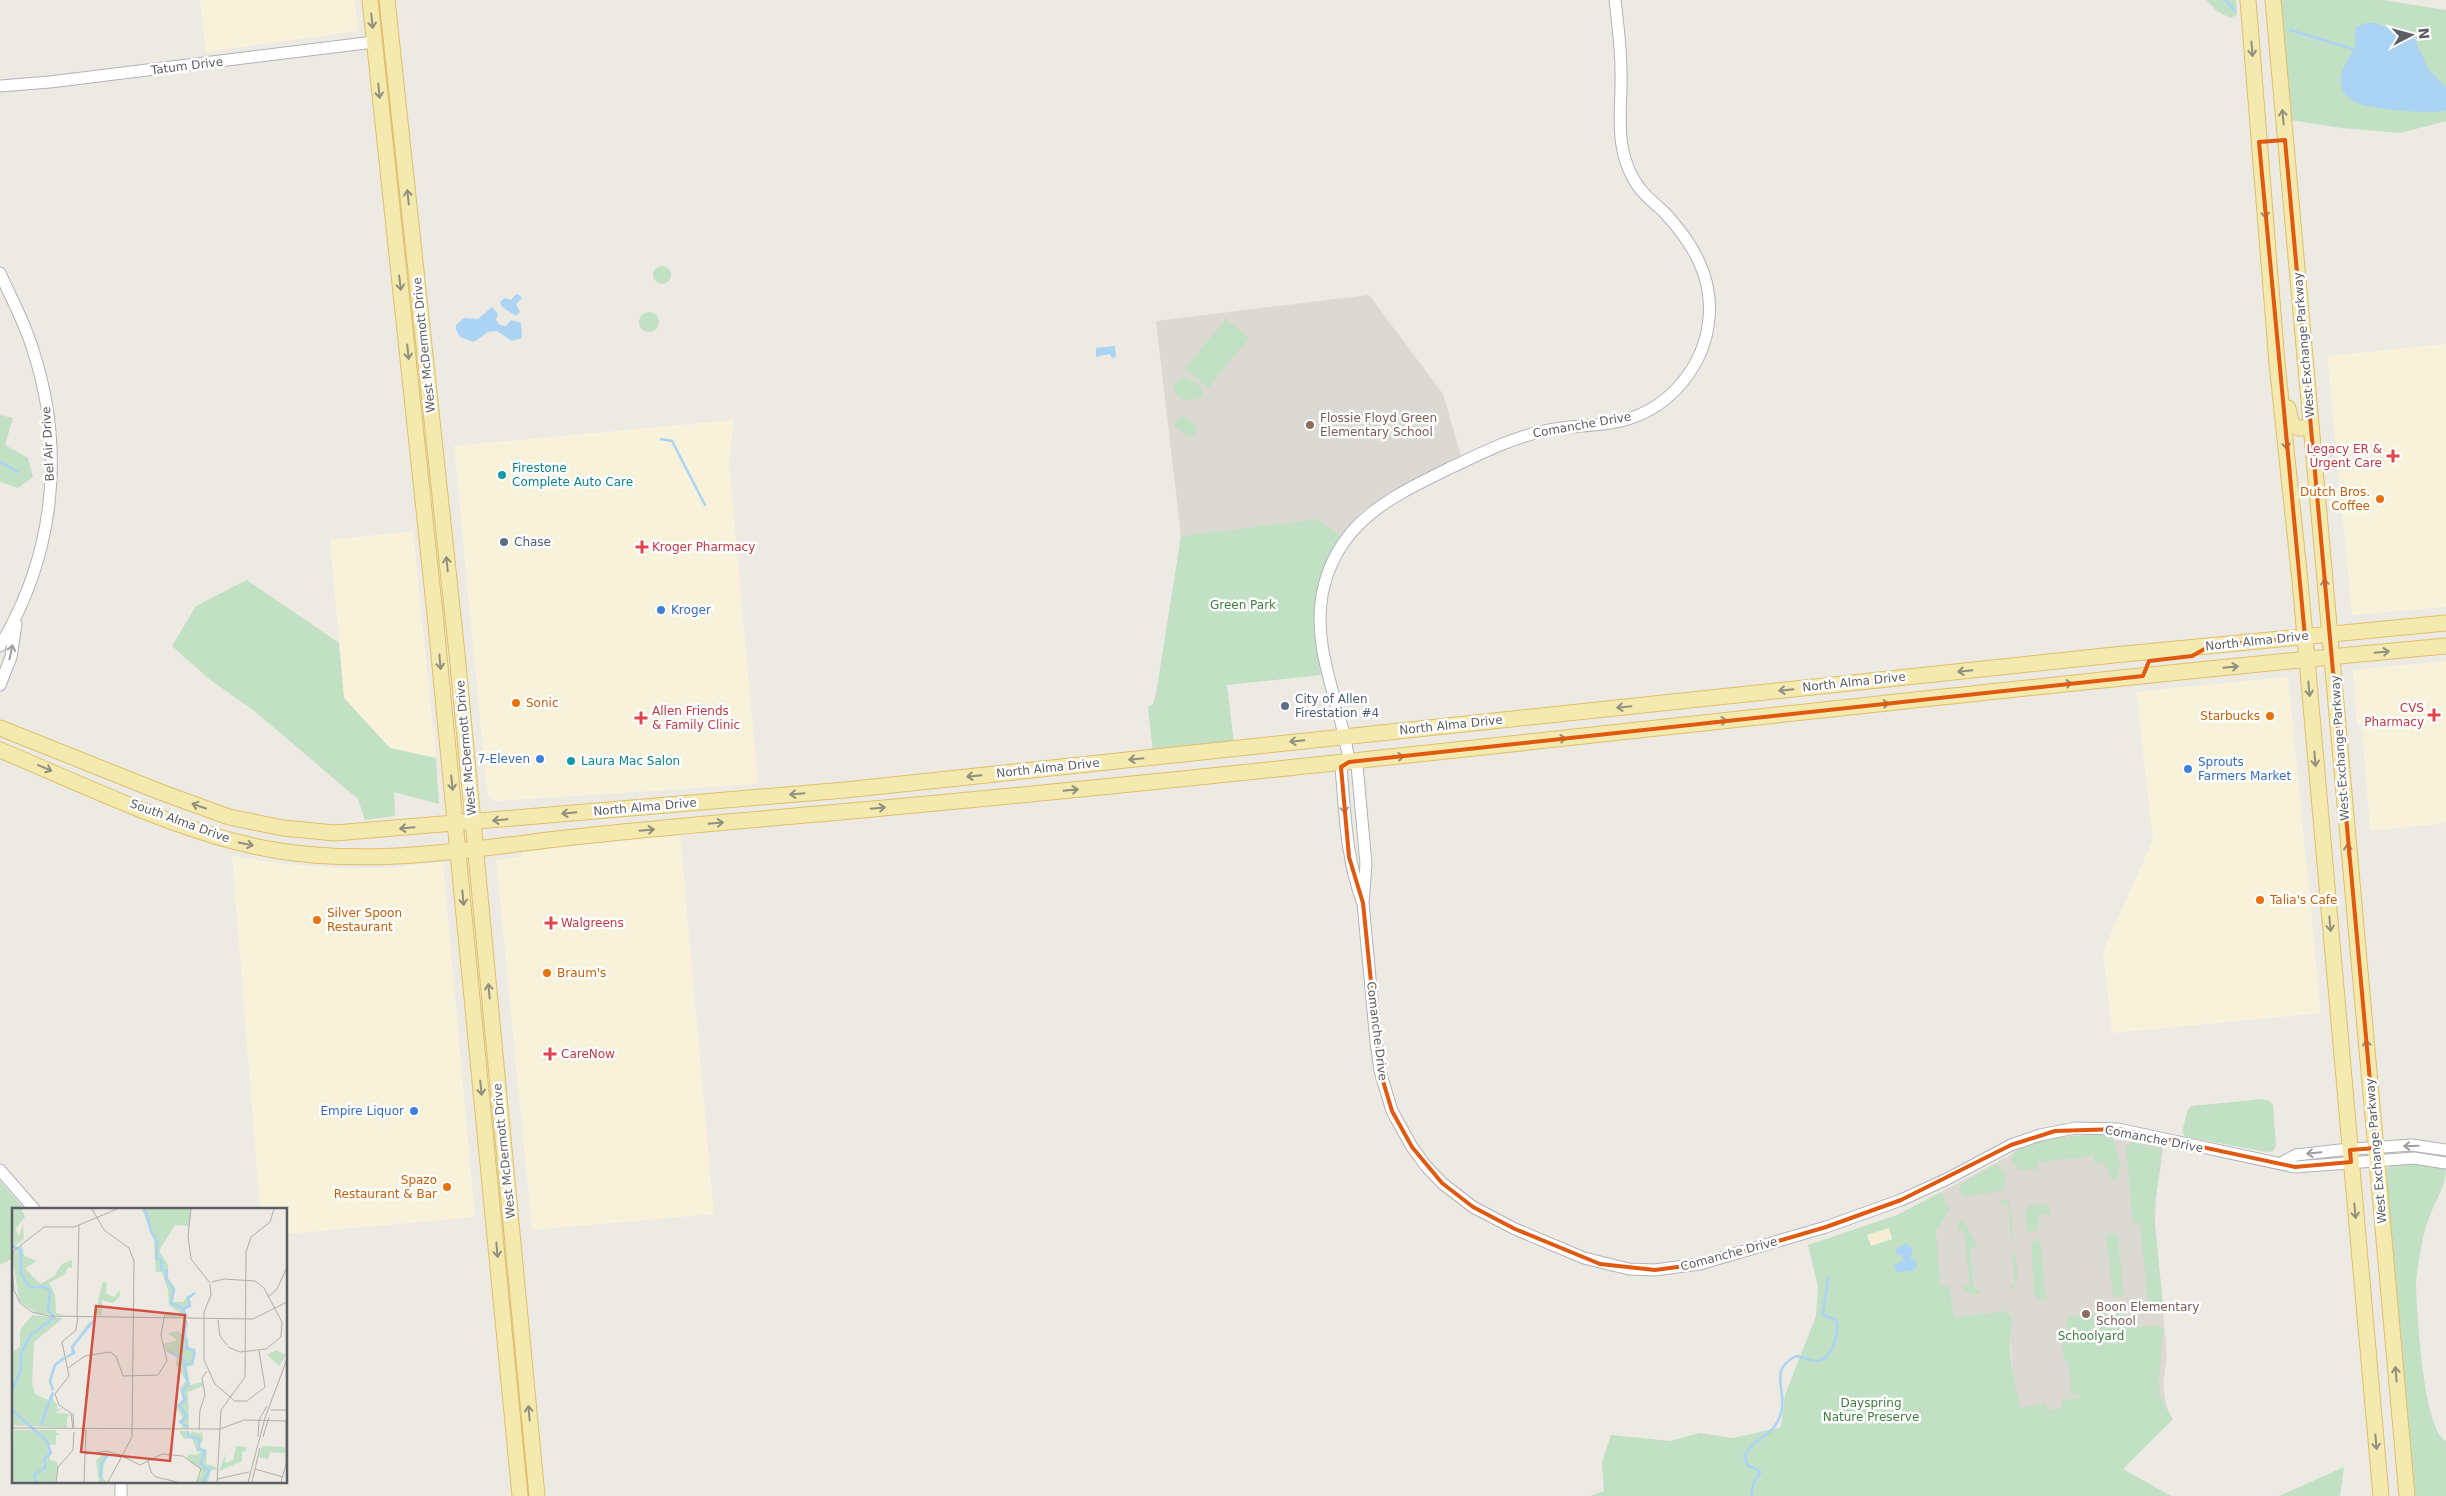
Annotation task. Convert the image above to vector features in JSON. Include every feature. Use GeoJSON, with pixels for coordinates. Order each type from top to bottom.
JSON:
{"type":"FeatureCollection","features":[{"type":"Feature","properties":{"kind":"main road","name":"West McDermott Drive"},"geometry":{"type":"LineString","coordinates":[[370,0],[435,614],[520,1496]]}},
{"type":"Feature","properties":{"kind":"main road","name":"West McDermott Drive"},"geometry":{"type":"LineString","coordinates":[[387,0],[452,612],[537,1496]]}},
{"type":"Feature","properties":{"kind":"main road","name":"West Exchange Parkway"},"geometry":{"type":"LineString","coordinates":[[2248,0],[2276,343],[2305,636],[2381,1496]]}},
{"type":"Feature","properties":{"kind":"main road","name":"West Exchange Parkway"},"geometry":{"type":"LineString","coordinates":[[2273,0],[2333,656],[2342,788],[2407,1496]]}},
{"type":"Feature","properties":{"kind":"main road"},"geometry":{"type":"LineString","coordinates":[[374,42],[391,38]]}},
{"type":"Feature","properties":{"kind":"main road"},"geometry":{"type":"LineString","coordinates":[[2259,142],[2285,140]]}},
{"type":"Feature","properties":{"kind":"main road"},"geometry":{"type":"LineString","coordinates":[[2276,343],[2282,362],[2289,416],[2292,424],[2298,428],[2311,428]]}},
{"type":"Feature","properties":{"kind":"main road"},"geometry":{"type":"LineString","coordinates":[[435,614],[452,612]]}},
{"type":"Feature","properties":{"kind":"main road","name":"North Alma Drive"},"geometry":{"type":"LineString","coordinates":[[456,824],[845,790],[1346,736],[2446,623]]}},
{"type":"Feature","properties":{"kind":"main road"},"geometry":{"type":"LineString","coordinates":[[2143,676],[2143,668],[2149,661],[2192,656],[2210,646]]}},
{"type":"Feature","properties":{"kind":"main road","name":"North Alma Drive"},"geometry":{"type":"LineString","coordinates":[[458,850],[618,832],[1349,762],[2143,676],[2446,646]]}},
{"type":"Feature","properties":{"kind":"main road","name":"South Alma Drive"},"geometry":{"type":"LineString","coordinates":[[0,728],[229,817],[283,828],[335,833],[456,824]]}},
{"type":"Feature","properties":{"kind":"main road","name":"South Alma Drive"},"geometry":{"type":"LineString","coordinates":[[0,750],[158,815],[223,839],[281,852],[335,856],[380,856],[458,850]]}},
{"type":"Feature","properties":{"kind":"main road"},"geometry":{"type":"LineString","coordinates":[[845,790],[848,811]]}},
{"type":"Feature","properties":{"kind":"main road"},"geometry":{"type":"LineString","coordinates":[[2326,876],[2335,876],[2342,884],[2353,973],[2363,1012]]}},
{"type":"Feature","properties":{"kind":"main road"},"geometry":{"type":"LineString","coordinates":[[476,1039],[494,1040]]}},
{"type":"Feature","properties":{"kind":"main road"},"geometry":{"type":"LineString","coordinates":[[492,1201],[509,1200]]}},
{"type":"Feature","properties":{"kind":"main road"},"geometry":{"type":"LineString","coordinates":[[2364,1303],[2374,1324],[2383,1415],[2388,1420],[2400,1415]]}},
{"type":"Feature","properties":{"kind":"main road"},"geometry":{"type":"LineString","coordinates":[[514,1439],[531,1438]]}},
{"type":"Feature","properties":{"kind":"street","name":"Comanche Drive"},"geometry":{"type":"LineString","coordinates":[[1349,762],[1346,736],[1322,649],[1320,617],[1322,596],[1332,563],[1358,525],[1390,498],[1499,445],[1545,430],[1626,420],[1647,411],[1676,389],[1692,369],[1702,348],[1709,318],[1709,304],[1703,270],[1685,235],[1633,179],[1622,151],[1619,117],[1620,38],[1615,0]]}},
{"type":"Feature","properties":{"kind":"street","name":"Tatum Drive"},"geometry":{"type":"LineString","coordinates":[[0,86],[310,52],[374,42]]}},
{"type":"Feature","properties":{"kind":"street","name":"Bel Air Drive"},"geometry":{"type":"LineString","coordinates":[[0,274],[32,348],[46,403],[51,448],[51,479],[45,532],[29,591],[17,618],[0,646]]}},
{"type":"Feature","properties":{"kind":"street","name":"Bel Air Drive"},"geometry":{"type":"LineString","coordinates":[[0,685],[11,657],[17,618]]}},
{"type":"Feature","properties":{"kind":"street","name":"Comanche Drive"},"geometry":{"type":"LineString","coordinates":[[1363,903],[1353,876],[1346,833],[1340,767],[1349,762],[1357,765],[1366,864],[1363,903],[1380,1071],[1392,1111],[1412,1147],[1442,1183],[1473,1207],[1515,1229],[1600,1264],[1629,1269],[1655,1270],[1700,1264],[1826,1227],[1901,1200],[2011,1145],[2055,1131],[2089,1128],[2118,1129],[2281,1163],[2296,1155],[2350,1156],[2377,1154],[2426,1146],[2446,1150]]}},
{"type":"Feature","properties":{"kind":"street"},"geometry":{"type":"LineString","coordinates":[[1346,833],[1363,831]]}},
{"type":"Feature","properties":{"kind":"street","name":"Comanche Drive"},"geometry":{"type":"LineString","coordinates":[[2377,1154],[2423,1158],[2446,1163]]}},
{"type":"Feature","properties":{"kind":"street"},"geometry":{"type":"LineString","coordinates":[[0,1170],[33,1208]]}},
{"type":"Feature","properties":{"kind":"highlighted area"},"geometry":{"type":"Polygon","coordinates":[[[2285,140],[2376,1148],[2350,1150],[2351,1162],[2295,1167],[2118,1129],[2055,1131],[2011,1145],[1901,1200],[1826,1227],[1700,1264],[1655,1270],[1600,1264],[1515,1229],[1473,1207],[1442,1183],[1412,1147],[1392,1111],[1380,1071],[1363,903],[1349,857],[1341,767],[1349,762],[2143,676],[2149,661],[2192,656],[2210,646],[2305,637],[2259,142],[2285,140]]]}},
{"type":"Feature","properties":{"kind":"shaded area"},"geometry":{"type":"Polygon","coordinates":[[[200,0],[355,0],[358,31],[206,52],[200,0]]]}},
{"type":"Feature","properties":{"kind":"shaded area","name":"Flossie Floyd Green Elementary School"},"geometry":{"type":"Polygon","coordinates":[[[1369,295],[1443,394],[1461,456],[1387,493],[1361,512],[1341,536],[1318,519],[1181,536],[1156,321],[1369,295]]]}},
{"type":"Feature","properties":{"kind":"shaded area"},"geometry":{"type":"Polygon","coordinates":[[[2446,344],[2446,607],[2352,615],[2327,356],[2446,344]]]}},
{"type":"Feature","properties":{"kind":"shaded area"},"geometry":{"type":"Polygon","coordinates":[[[734,420],[729,462],[758,784],[498,801],[490,799],[487,794],[454,446],[734,420]]]}},
{"type":"Feature","properties":{"kind":"shaded area"},"geometry":{"type":"Polygon","coordinates":[[[413,531],[436,758],[390,748],[344,698],[330,540],[413,531]]]}},
{"type":"Feature","properties":{"kind":"shaded area"},"geometry":{"type":"Polygon","coordinates":[[[2446,661],[2446,823],[2370,831],[2362,726],[2357,726],[2353,670],[2446,661]]]}},
{"type":"Feature","properties":{"kind":"shaded area"},"geometry":{"type":"Polygon","coordinates":[[[2288,677],[2321,1013],[2112,1033],[2103,951],[2153,840],[2136,692],[2288,677]]]}},
{"type":"Feature","properties":{"kind":"shaded area"},"geometry":{"type":"Polygon","coordinates":[[[680,834],[714,1214],[532,1230],[496,860],[522,857],[522,851],[680,834]]]}},
{"type":"Feature","properties":{"kind":"shaded area"},"geometry":{"type":"Polygon","coordinates":[[[232,856],[283,864],[338,868],[388,868],[443,862],[475,1217],[288,1234],[288,1208],[260,1208],[232,856]]]}},
{"type":"Feature","properties":{"kind":"shaded area","name":"Boon Elementary School"},"geometry":{"type":"Polygon","coordinates":[[[2094,1137],[2162,1146],[2163,1152],[2156,1195],[2155,1228],[2167,1354],[2163,1386],[2167,1410],[2173,1419],[2111,1480],[2021,1408],[2013,1373],[2010,1333],[2013,1322],[2007,1311],[1954,1317],[1950,1287],[1941,1285],[1936,1232],[1950,1209],[1941,1192],[2018,1151],[2094,1137]]]}},
{"type":"Feature","properties":{"kind":"green space"},"geometry":{"type":"Polygon","coordinates":[[[2206,0],[2236,0],[2237,15],[2230,18],[2217,11],[2206,0]]]}},
{"type":"Feature","properties":{"kind":"green space"},"geometry":{"type":"Polygon","coordinates":[[[2281,0],[2383,0],[2446,10],[2446,121],[2400,133],[2342,128],[2290,120],[2281,0]]]}},
{"type":"Feature","properties":{"kind":"green space"},"geometry":{"type":"Polygon","coordinates":[[[662,266],[668,269],[671,275],[668,281],[662,284],[656,281],[653,275],[656,269],[662,266]]]}},
{"type":"Feature","properties":{"kind":"green space"},"geometry":{"type":"Polygon","coordinates":[[[649,312],[656,315],[659,322],[656,329],[649,332],[642,329],[639,322],[642,315],[649,312]]]}},
{"type":"Feature","properties":{"kind":"green space"},"geometry":{"type":"Polygon","coordinates":[[[1226,319],[1249,338],[1208,388],[1185,368],[1226,319]]]}},
{"type":"Feature","properties":{"kind":"green space"},"geometry":{"type":"Polygon","coordinates":[[[1184,376],[1200,386],[1203,394],[1201,398],[1185,401],[1177,396],[1174,385],[1184,376]]]}},
{"type":"Feature","properties":{"kind":"green space"},"geometry":{"type":"Polygon","coordinates":[[[0,415],[13,418],[5,445],[28,458],[33,477],[18,488],[0,482],[0,415]]]}},
{"type":"Feature","properties":{"kind":"green space"},"geometry":{"type":"Polygon","coordinates":[[[1185,416],[1197,427],[1195,435],[1187,436],[1175,426],[1178,418],[1185,416]]]}},
{"type":"Feature","properties":{"kind":"green space","name":"Green Park"},"geometry":{"type":"Polygon","coordinates":[[[1318,519],[1341,536],[1328,560],[1316,603],[1315,631],[1321,675],[1227,685],[1234,744],[1153,753],[1148,707],[1153,704],[1156,694],[1181,536],[1318,519]]]}},
{"type":"Feature","properties":{"kind":"green space"},"geometry":{"type":"Polygon","coordinates":[[[247,580],[339,643],[344,698],[390,748],[436,758],[439,804],[394,792],[395,816],[365,820],[358,799],[253,710],[209,679],[172,646],[196,606],[247,580]]]}},
{"type":"Feature","properties":{"kind":"green space"},"geometry":{"type":"Polygon","coordinates":[[[2263,1099],[2270,1101],[2273,1105],[2276,1146],[2273,1151],[2267,1152],[2186,1137],[2182,1132],[2188,1109],[2192,1106],[2263,1099]]]}},
{"type":"Feature","properties":{"kind":"green space"},"geometry":{"type":"Polygon","coordinates":[[[2099,1134],[2111,1136],[2116,1145],[2120,1165],[2118,1176],[2115,1180],[2110,1178],[2106,1166],[2101,1163],[2094,1163],[2094,1156],[2037,1162],[2038,1169],[2019,1170],[2012,1161],[2013,1153],[2043,1140],[2099,1134]]]}},
{"type":"Feature","properties":{"kind":"green space"},"geometry":{"type":"Polygon","coordinates":[[[2132,1142],[2159,1149],[2162,1146],[2154,1214],[2163,1304],[2158,1309],[2147,1309],[2144,1305],[2148,1304],[2140,1223],[2133,1223],[2126,1149],[2132,1142]]]}},
{"type":"Feature","properties":{"kind":"green space"},"geometry":{"type":"Polygon","coordinates":[[[2417,1163],[2446,1168],[2442,1187],[2426,1225],[2416,1286],[2420,1344],[2427,1394],[2438,1432],[2446,1441],[2446,1496],[2415,1496],[2384,1175],[2386,1170],[2393,1165],[2417,1163]]]}},
{"type":"Feature","properties":{"kind":"green space"},"geometry":{"type":"Polygon","coordinates":[[[1997,1164],[2005,1175],[2006,1184],[2003,1187],[2006,1190],[1963,1196],[1959,1189],[1962,1183],[1997,1164]]]}},
{"type":"Feature","properties":{"kind":"green space"},"geometry":{"type":"Polygon","coordinates":[[[0,1181],[23,1208],[12,1208],[12,1259],[0,1265],[0,1181]]]}},
{"type":"Feature","properties":{"kind":"green space","name":"Dayspring Nature Preserve"},"geometry":{"type":"Polygon","coordinates":[[[1941,1192],[1950,1209],[1936,1232],[1941,1285],[1950,1287],[1954,1317],[2007,1311],[2013,1322],[2010,1354],[2021,1408],[2046,1403],[2047,1410],[2062,1408],[2061,1400],[2080,1398],[2080,1395],[2072,1395],[2068,1361],[2064,1361],[2062,1337],[2067,1336],[2066,1317],[2116,1312],[2116,1306],[2121,1304],[2129,1320],[2135,1325],[2163,1328],[2159,1381],[2160,1396],[2173,1419],[2123,1469],[2171,1496],[1590,1496],[1604,1491],[1602,1462],[1611,1435],[1671,1441],[1699,1433],[1733,1438],[1781,1427],[1785,1395],[1816,1316],[1818,1287],[1808,1245],[1897,1215],[1941,1192]]]}},
{"type":"Feature","properties":{"kind":"green space"},"geometry":{"type":"Polygon","coordinates":[[[2001,1200],[2007,1200],[2010,1205],[2013,1235],[2011,1235],[2008,1204],[2001,1204],[2001,1200]]]}},
{"type":"Feature","properties":{"kind":"green space"},"geometry":{"type":"Polygon","coordinates":[[[2046,1204],[2052,1214],[2038,1215],[2038,1231],[2027,1232],[2025,1212],[2030,1205],[2046,1204]]]}},
{"type":"Feature","properties":{"kind":"green space"},"geometry":{"type":"Polygon","coordinates":[[[1960,1221],[1964,1221],[1977,1246],[1977,1248],[1970,1249],[1974,1289],[1980,1289],[1981,1293],[1969,1294],[1963,1289],[1963,1287],[1970,1286],[1964,1231],[1957,1231],[1960,1221]]]}},
{"type":"Feature","properties":{"kind":"green space"},"geometry":{"type":"Polygon","coordinates":[[[2117,1233],[2124,1296],[2113,1297],[2106,1234],[2117,1233]]]}},
{"type":"Feature","properties":{"kind":"green space"},"geometry":{"type":"Polygon","coordinates":[[[2040,1239],[2046,1298],[2039,1299],[2033,1293],[2031,1243],[2040,1239]]]}},
{"type":"Feature","properties":{"kind":"green space"},"geometry":{"type":"Polygon","coordinates":[[[2012,1254],[2015,1254],[2017,1279],[2016,1284],[2014,1287],[2010,1290],[2009,1286],[2015,1285],[2012,1254]]]}},
{"type":"Feature","properties":{"kind":"green space"},"geometry":{"type":"Polygon","coordinates":[[[2344,1467],[2340,1496],[2279,1496],[2344,1467]]]}},
{"type":"Feature","properties":{"kind":"sand"},"geometry":{"type":"Polygon","coordinates":[[[1889,1228],[1892,1239],[1871,1246],[1867,1235],[1889,1228]]]}},
{"type":"Feature","properties":{"kind":"water"},"geometry":{"type":"Polygon","coordinates":[[[2366,23],[2376,23],[2415,39],[2428,69],[2446,87],[2446,110],[2415,112],[2372,107],[2355,102],[2345,94],[2341,82],[2342,71],[2355,46],[2356,27],[2366,23]]]}},
{"type":"Feature","properties":{"kind":"water"},"geometry":{"type":"Polygon","coordinates":[[[518,294],[522,298],[516,304],[520,312],[516,316],[502,307],[500,302],[505,298],[511,300],[518,294]]]}},
{"type":"Feature","properties":{"kind":"water"},"geometry":{"type":"Polygon","coordinates":[[[492,307],[498,314],[496,320],[500,325],[506,326],[511,320],[521,323],[522,338],[512,341],[497,331],[488,332],[474,342],[460,337],[456,330],[456,325],[464,318],[478,319],[492,307]]]}},
{"type":"Feature","properties":{"kind":"water"},"geometry":{"type":"Polygon","coordinates":[[[1115,346],[1116,357],[1112,358],[1110,354],[1096,357],[1096,348],[1115,346]]]}},
{"type":"Feature","properties":{"kind":"water"},"geometry":{"type":"Polygon","coordinates":[[[1906,1243],[1913,1249],[1910,1258],[1916,1260],[1917,1268],[1914,1268],[1914,1271],[1897,1272],[1894,1265],[1903,1261],[1902,1255],[1897,1255],[1896,1249],[1906,1243]]]}},
{"type":"Feature","properties":{"kind":"waterway"},"geometry":{"type":"LineString","coordinates":[[2225,0],[2235,10]]}},
{"type":"Feature","properties":{"kind":"waterway"},"geometry":{"type":"LineString","coordinates":[[2290,30],[2353,49]]}},
{"type":"Feature","properties":{"kind":"waterway"},"geometry":{"type":"LineString","coordinates":[[661,439],[672,441],[705,505]]}},
{"type":"Feature","properties":{"kind":"waterway"},"geometry":{"type":"LineString","coordinates":[[0,462],[18,472]]}},
{"type":"Feature","properties":{"kind":"waterway"},"geometry":{"type":"LineString","coordinates":[[1751,1496],[1754,1482],[1760,1473],[1758,1470],[1747,1465],[1745,1456],[1752,1445],[1768,1433],[1778,1421],[1782,1405],[1780,1381],[1782,1368],[1796,1356],[1814,1361],[1822,1359],[1827,1356],[1834,1345],[1837,1331],[1836,1320],[1824,1315],[1823,1312],[1828,1278]]}},
{"type":"Feature","properties":{"kind":"place","name":"Flossie Floyd Green Elementary School"},"geometry":{"type":"Point","coordinates":[1310,425]}},
{"type":"Feature","properties":{"kind":"place","name":"Legacy ER & Urgent Care"},"geometry":{"type":"Point","coordinates":[2393,456]}},
{"type":"Feature","properties":{"kind":"place","name":"Firestone Complete Auto Care"},"geometry":{"type":"Point","coordinates":[502,475]}},
{"type":"Feature","properties":{"kind":"place","name":"Dutch Bros. Coffee"},"geometry":{"type":"Point","coordinates":[2380,499]}},
{"type":"Feature","properties":{"kind":"place","name":"Chase"},"geometry":{"type":"Point","coordinates":[504,542]}},
{"type":"Feature","properties":{"kind":"place","name":"Kroger Pharmacy"},"geometry":{"type":"Point","coordinates":[642,547]}},
{"type":"Feature","properties":{"kind":"place","name":"Kroger"},"geometry":{"type":"Point","coordinates":[661,610]}},
{"type":"Feature","properties":{"kind":"place","name":"Sonic"},"geometry":{"type":"Point","coordinates":[516,703]}},
{"type":"Feature","properties":{"kind":"place","name":"City of Allen Firestation #4"},"geometry":{"type":"Point","coordinates":[1285,706]}},
{"type":"Feature","properties":{"kind":"place","name":"CVS Pharmacy"},"geometry":{"type":"Point","coordinates":[2434,715]}},
{"type":"Feature","properties":{"kind":"place","name":"Starbucks"},"geometry":{"type":"Point","coordinates":[2270,716]}},
{"type":"Feature","properties":{"kind":"place","name":"Allen Friends & Family Clinic"},"geometry":{"type":"Point","coordinates":[641,718]}},
{"type":"Feature","properties":{"kind":"place","name":"7-Eleven"},"geometry":{"type":"Point","coordinates":[540,759]}},
{"type":"Feature","properties":{"kind":"place","name":"Laura Mac Salon"},"geometry":{"type":"Point","coordinates":[571,761]}},
{"type":"Feature","properties":{"kind":"place","name":"Sprouts Farmers Market"},"geometry":{"type":"Point","coordinates":[2188,769]}},
{"type":"Feature","properties":{"kind":"place","name":"Talia's Cafe"},"geometry":{"type":"Point","coordinates":[2260,900]}},
{"type":"Feature","properties":{"kind":"place","name":"Silver Spoon Restaurant"},"geometry":{"type":"Point","coordinates":[317,920]}},
{"type":"Feature","properties":{"kind":"place","name":"Walgreens"},"geometry":{"type":"Point","coordinates":[551,923]}},
{"type":"Feature","properties":{"kind":"place","name":"Braum's"},"geometry":{"type":"Point","coordinates":[547,973]}},
{"type":"Feature","properties":{"kind":"place","name":"CareNow"},"geometry":{"type":"Point","coordinates":[550,1054]}},
{"type":"Feature","properties":{"kind":"place","name":"Empire Liquor"},"geometry":{"type":"Point","coordinates":[414,1111]}},
{"type":"Feature","properties":{"kind":"place","name":"Spazo Restaurant & Bar"},"geometry":{"type":"Point","coordinates":[447,1187]}},
{"type":"Feature","properties":{"kind":"place","name":"Boon Elementary School"},"geometry":{"type":"Point","coordinates":[2086,1314]}},
{"type":"Feature","properties":{"kind":"park label","name":"Schoolyard"},"geometry":{"type":"Point","coordinates":[2091,1336]}}]}
